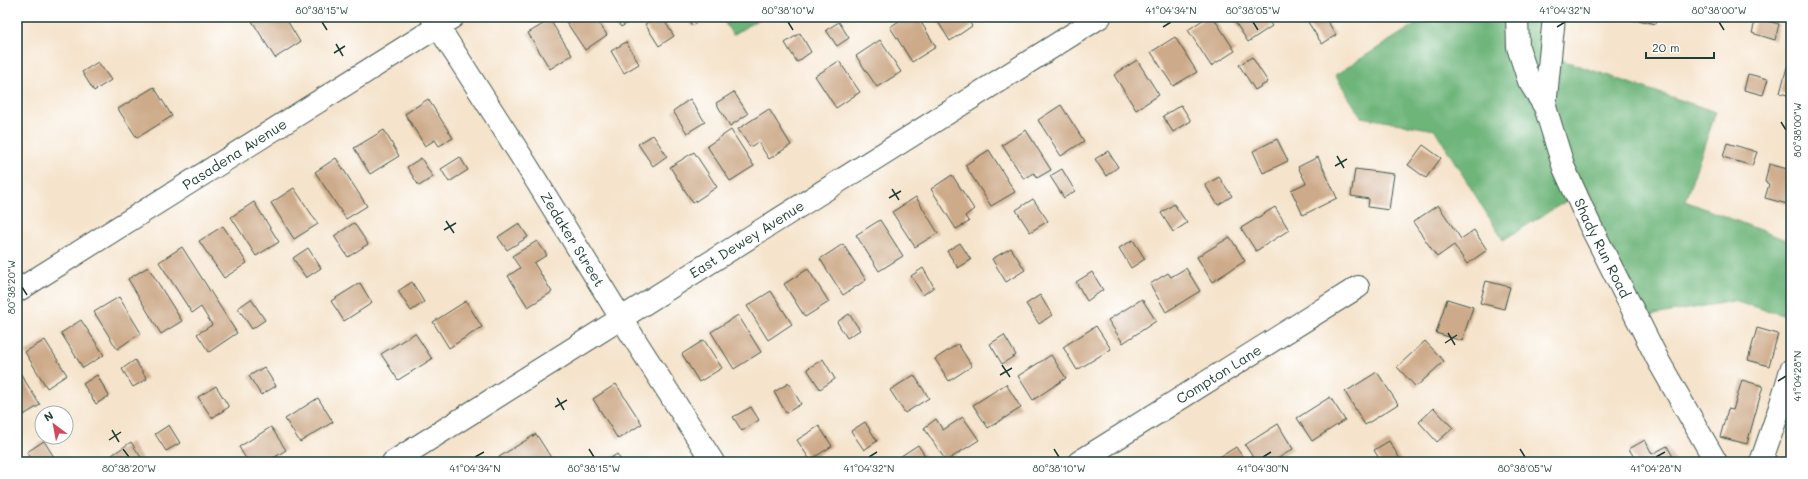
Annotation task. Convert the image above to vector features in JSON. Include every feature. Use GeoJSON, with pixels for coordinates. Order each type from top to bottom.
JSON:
{"type":"FeatureCollection","features":[{"type":"Feature","properties":{"kind":"street","name":"East Dewey Avenue"},"geometry":{"type":"LineString","coordinates":[[393,462],[1100,17]]}},
{"type":"Feature","properties":{"kind":"street"},"geometry":{"type":"LineString","coordinates":[[1517,17],[1518,47],[1530,81],[1545,107]]}},
{"type":"Feature","properties":{"kind":"street","name":"Shady Run Road"},"geometry":{"type":"LineString","coordinates":[[1554,17],[1545,107],[1564,168],[1589,223],[1659,362],[1716,462]]}},
{"type":"Feature","properties":{"kind":"street","name":"Zedaker Street"},"geometry":{"type":"LineString","coordinates":[[441,20],[521,156],[621,318],[713,462]]}},
{"type":"Feature","properties":{"kind":"street","name":"Pasadena Avenue"},"geometry":{"type":"LineString","coordinates":[[17,291],[441,20]]}},
{"type":"Feature","properties":{"kind":"street","name":"Compton Lane"},"geometry":{"type":"LineString","coordinates":[[1079,462],[1358,287]]}},
{"type":"Feature","properties":{"kind":"street"},"geometry":{"type":"LineString","coordinates":[[1761,462],[1791,370]]}},
{"type":"Feature","properties":{"kind":"green space"},"geometry":{"type":"Polygon","coordinates":[[[721,17],[762,17],[733,35],[721,17]]]}},
{"type":"Feature","properties":{"kind":"green space"},"geometry":{"type":"Polygon","coordinates":[[[1427,17],[1554,17],[1550,56],[1716,112],[1685,201],[1791,242],[1791,317],[1733,301],[1637,318],[1576,195],[1503,240],[1435,130],[1361,117],[1335,75],[1427,17]]]}},
{"type":"Feature","properties":{"kind":"building"},"geometry":{"type":"Polygon","coordinates":[[[259,17],[285,17],[300,42],[275,58],[252,21],[259,17]]]}},
{"type":"Feature","properties":{"kind":"building"},"geometry":{"type":"Polygon","coordinates":[[[563,17],[595,17],[607,35],[585,50],[563,17]]]}},
{"type":"Feature","properties":{"kind":"building"},"geometry":{"type":"Polygon","coordinates":[[[615,17],[637,17],[621,27],[615,17]]]}},
{"type":"Feature","properties":{"kind":"building"},"geometry":{"type":"Polygon","coordinates":[[[656,17],[662,17],[674,36],[659,46],[645,24],[656,17]]]}},
{"type":"Feature","properties":{"kind":"building"},"geometry":{"type":"Polygon","coordinates":[[[687,17],[706,17],[692,26],[687,17]]]}},
{"type":"Feature","properties":{"kind":"building"},"geometry":{"type":"Polygon","coordinates":[[[905,17],[918,17],[936,47],[912,62],[890,27],[905,17]]]}},
{"type":"Feature","properties":{"kind":"building"},"geometry":{"type":"Polygon","coordinates":[[[935,17],[966,17],[972,26],[950,41],[935,17]]]}},
{"type":"Feature","properties":{"kind":"building"},"geometry":{"type":"Polygon","coordinates":[[[1207,17],[1213,17],[1235,51],[1211,66],[1188,30],[1207,17]]]}},
{"type":"Feature","properties":{"kind":"building"},"geometry":{"type":"Polygon","coordinates":[[[1232,17],[1266,17],[1272,26],[1248,42],[1232,17]]]}},
{"type":"Feature","properties":{"kind":"building"},"geometry":{"type":"Polygon","coordinates":[[[1316,17],[1325,17],[1336,35],[1322,44],[1308,22],[1316,17]]]}},
{"type":"Feature","properties":{"kind":"building"},"geometry":{"type":"Polygon","coordinates":[[[1625,17],[1657,17],[1656,24],[1625,17]]]}},
{"type":"Feature","properties":{"kind":"building"},"geometry":{"type":"Polygon","coordinates":[[[1756,18],[1779,24],[1775,40],[1752,33],[1756,18]]]}},
{"type":"Feature","properties":{"kind":"building"},"geometry":{"type":"Polygon","coordinates":[[[550,20],[572,55],[550,69],[528,33],[550,20]]]}},
{"type":"Feature","properties":{"kind":"building"},"geometry":{"type":"Polygon","coordinates":[[[839,22],[849,38],[837,46],[826,30],[839,22]]]}},
{"type":"Feature","properties":{"kind":"building"},"geometry":{"type":"Polygon","coordinates":[[[800,33],[811,52],[797,62],[785,43],[800,33]]]}},
{"type":"Feature","properties":{"kind":"building"},"geometry":{"type":"Polygon","coordinates":[[[1175,37],[1197,72],[1173,86],[1151,52],[1175,37]]]}},
{"type":"Feature","properties":{"kind":"building"},"geometry":{"type":"Polygon","coordinates":[[[880,40],[901,72],[877,87],[856,56],[880,40]]]}},
{"type":"Feature","properties":{"kind":"building"},"geometry":{"type":"Polygon","coordinates":[[[626,42],[639,64],[624,73],[611,51],[626,42]]]}},
{"type":"Feature","properties":{"kind":"building"},"geometry":{"type":"Polygon","coordinates":[[[1252,57],[1268,82],[1255,90],[1239,65],[1252,57]]]}},
{"type":"Feature","properties":{"kind":"building"},"geometry":{"type":"Polygon","coordinates":[[[1137,60],[1159,95],[1136,110],[1114,75],[1137,60]]]}},
{"type":"Feature","properties":{"kind":"building"},"geometry":{"type":"Polygon","coordinates":[[[839,61],[860,92],[836,108],[815,76],[839,61]]]}},
{"type":"Feature","properties":{"kind":"building"},"geometry":{"type":"Polygon","coordinates":[[[98,62],[111,80],[94,91],[82,72],[98,62]]]}},
{"type":"Feature","properties":{"kind":"building"},"geometry":{"type":"Polygon","coordinates":[[[1787,67],[1791,68],[1791,96],[1780,93],[1787,67]]]}},
{"type":"Feature","properties":{"kind":"building"},"geometry":{"type":"Polygon","coordinates":[[[1748,74],[1768,79],[1763,95],[1744,90],[1748,74]]]}},
{"type":"Feature","properties":{"kind":"building"},"geometry":{"type":"Polygon","coordinates":[[[154,87],[172,116],[137,138],[118,109],[154,87]]]}},
{"type":"Feature","properties":{"kind":"building"},"geometry":{"type":"Polygon","coordinates":[[[734,92],[748,114],[730,126],[716,103],[734,92]]]}},
{"type":"Feature","properties":{"kind":"building"},"geometry":{"type":"Polygon","coordinates":[[[428,99],[453,138],[439,146],[435,140],[425,146],[405,114],[428,99]]]}},
{"type":"Feature","properties":{"kind":"building"},"geometry":{"type":"Polygon","coordinates":[[[690,99],[705,122],[687,133],[673,111],[690,99]]]}},
{"type":"Feature","properties":{"kind":"building"},"geometry":{"type":"Polygon","coordinates":[[[1061,105],[1084,141],[1061,156],[1038,120],[1061,105]]]}},
{"type":"Feature","properties":{"kind":"building"},"geometry":{"type":"Polygon","coordinates":[[[1181,105],[1191,121],[1173,132],[1163,116],[1181,105]]]}},
{"type":"Feature","properties":{"kind":"building"},"geometry":{"type":"Polygon","coordinates":[[[769,109],[791,145],[769,159],[758,142],[750,147],[738,129],[769,109]]]}},
{"type":"Feature","properties":{"kind":"building"},"geometry":{"type":"Polygon","coordinates":[[[384,130],[399,156],[370,174],[354,148],[384,130]]]}},
{"type":"Feature","properties":{"kind":"building"},"geometry":{"type":"Polygon","coordinates":[[[731,130],[754,166],[730,181],[707,146],[731,130]]]}},
{"type":"Feature","properties":{"kind":"building"},"geometry":{"type":"Polygon","coordinates":[[[1026,130],[1051,170],[1037,178],[1034,173],[1024,179],[1002,145],[1026,130]]]}},
{"type":"Feature","properties":{"kind":"building"},"geometry":{"type":"Polygon","coordinates":[[[653,135],[667,156],[653,166],[638,144],[653,135]]]}},
{"type":"Feature","properties":{"kind":"building"},"geometry":{"type":"Polygon","coordinates":[[[1277,139],[1288,161],[1263,173],[1253,151],[1277,139]]]}},
{"type":"Feature","properties":{"kind":"building"},"geometry":{"type":"Polygon","coordinates":[[[1727,143],[1757,152],[1752,166],[1723,157],[1727,143]]]}},
{"type":"Feature","properties":{"kind":"building"},"geometry":{"type":"Polygon","coordinates":[[[1423,145],[1441,158],[1426,178],[1408,165],[1423,145]]]}},
{"type":"Feature","properties":{"kind":"building"},"geometry":{"type":"Polygon","coordinates":[[[989,150],[1015,192],[991,206],[965,165],[989,150]]]}},
{"type":"Feature","properties":{"kind":"building"},"geometry":{"type":"Polygon","coordinates":[[[1108,151],[1118,167],[1106,176],[1095,159],[1108,151]]]}},
{"type":"Feature","properties":{"kind":"building"},"geometry":{"type":"Polygon","coordinates":[[[694,152],[717,187],[693,203],[670,167],[694,152]]]}},
{"type":"Feature","properties":{"kind":"building"},"geometry":{"type":"Polygon","coordinates":[[[460,157],[468,170],[449,182],[441,169],[460,157]]]}},
{"type":"Feature","properties":{"kind":"building"},"geometry":{"type":"Polygon","coordinates":[[[1318,157],[1337,198],[1303,215],[1291,190],[1306,183],[1298,167],[1318,157]]]}},
{"type":"Feature","properties":{"kind":"building"},"geometry":{"type":"Polygon","coordinates":[[[336,158],[367,206],[346,219],[315,172],[336,158]]]}},
{"type":"Feature","properties":{"kind":"building"},"geometry":{"type":"Polygon","coordinates":[[[421,158],[433,177],[419,186],[407,167],[421,158]]]}},
{"type":"Feature","properties":{"kind":"building"},"geometry":{"type":"Polygon","coordinates":[[[1769,164],[1791,170],[1791,205],[1765,198],[1769,184],[1765,182],[1769,164]]]}},
{"type":"Feature","properties":{"kind":"building"},"geometry":{"type":"Polygon","coordinates":[[[1062,169],[1075,191],[1064,198],[1050,176],[1062,169]]]}},
{"type":"Feature","properties":{"kind":"building"},"geometry":{"type":"Polygon","coordinates":[[[1355,169],[1394,174],[1389,210],[1368,207],[1369,199],[1351,196],[1355,169]]]}},
{"type":"Feature","properties":{"kind":"building"},"geometry":{"type":"Polygon","coordinates":[[[952,175],[974,209],[965,216],[969,222],[956,229],[931,189],[952,175]]]}},
{"type":"Feature","properties":{"kind":"building"},"geometry":{"type":"Polygon","coordinates":[[[1219,177],[1232,196],[1218,205],[1205,185],[1219,177]]]}},
{"type":"Feature","properties":{"kind":"building"},"geometry":{"type":"Polygon","coordinates":[[[294,188],[318,224],[294,239],[271,203],[294,188]]]}},
{"type":"Feature","properties":{"kind":"building"},"geometry":{"type":"Polygon","coordinates":[[[916,197],[938,233],[915,247],[892,212],[916,197]]]}},
{"type":"Feature","properties":{"kind":"building"},"geometry":{"type":"Polygon","coordinates":[[[1033,199],[1048,221],[1030,232],[1016,210],[1033,199]]]}},
{"type":"Feature","properties":{"kind":"building"},"geometry":{"type":"Polygon","coordinates":[[[254,202],[279,242],[256,256],[231,217],[254,202]]]}},
{"type":"Feature","properties":{"kind":"building"},"geometry":{"type":"Polygon","coordinates":[[[1174,204],[1187,223],[1173,232],[1161,213],[1174,204]]]}},
{"type":"Feature","properties":{"kind":"building"},"geometry":{"type":"Polygon","coordinates":[[[1438,205],[1461,239],[1474,230],[1487,250],[1467,264],[1454,245],[1437,257],[1413,222],[1438,205]]]}},
{"type":"Feature","properties":{"kind":"building"},"geometry":{"type":"Polygon","coordinates":[[[1275,207],[1289,230],[1256,251],[1241,228],[1275,207]]]}},
{"type":"Feature","properties":{"kind":"building"},"geometry":{"type":"Polygon","coordinates":[[[880,220],[903,256],[879,271],[856,235],[880,220]]]}},
{"type":"Feature","properties":{"kind":"building"},"geometry":{"type":"Polygon","coordinates":[[[354,223],[368,244],[348,257],[334,236],[354,223]]]}},
{"type":"Feature","properties":{"kind":"building"},"geometry":{"type":"Polygon","coordinates":[[[519,223],[528,237],[507,250],[498,237],[519,223]]]}},
{"type":"Feature","properties":{"kind":"building"},"geometry":{"type":"Polygon","coordinates":[[[223,226],[247,263],[224,278],[199,241],[223,226]]]}},
{"type":"Feature","properties":{"kind":"building"},"geometry":{"type":"Polygon","coordinates":[[[1230,237],[1245,261],[1212,282],[1197,257],[1230,237]]]}},
{"type":"Feature","properties":{"kind":"building"},"geometry":{"type":"Polygon","coordinates":[[[1133,240],[1145,259],[1131,268],[1119,248],[1133,240]]]}},
{"type":"Feature","properties":{"kind":"building"},"geometry":{"type":"Polygon","coordinates":[[[537,241],[547,255],[534,263],[552,292],[528,307],[508,276],[520,268],[512,256],[537,241]]]}},
{"type":"Feature","properties":{"kind":"building"},"geometry":{"type":"Polygon","coordinates":[[[960,243],[971,260],[958,268],[947,251],[960,243]]]}},
{"type":"Feature","properties":{"kind":"building"},"geometry":{"type":"Polygon","coordinates":[[[843,244],[866,280],[843,295],[820,259],[843,244]]]}},
{"type":"Feature","properties":{"kind":"building"},"geometry":{"type":"Polygon","coordinates":[[[182,247],[237,333],[209,352],[197,334],[212,325],[201,307],[192,313],[159,262],[182,247]]]}},
{"type":"Feature","properties":{"kind":"building"},"geometry":{"type":"Polygon","coordinates":[[[308,248],[321,268],[306,278],[293,258],[308,248]]]}},
{"type":"Feature","properties":{"kind":"building"},"geometry":{"type":"Polygon","coordinates":[[[1011,248],[1025,270],[1006,282],[992,259],[1011,248]]]}},
{"type":"Feature","properties":{"kind":"building"},"geometry":{"type":"Polygon","coordinates":[[[148,267],[182,321],[161,334],[128,279],[148,267]]]}},
{"type":"Feature","properties":{"kind":"building"},"geometry":{"type":"Polygon","coordinates":[[[923,268],[934,287],[923,295],[911,276],[923,268]]]}},
{"type":"Feature","properties":{"kind":"building"},"geometry":{"type":"Polygon","coordinates":[[[1186,268],[1200,291],[1166,312],[1150,284],[1168,273],[1171,277],[1186,268]]]}},
{"type":"Feature","properties":{"kind":"building"},"geometry":{"type":"Polygon","coordinates":[[[808,269],[829,302],[805,317],[784,284],[808,269]]]}},
{"type":"Feature","properties":{"kind":"building"},"geometry":{"type":"Polygon","coordinates":[[[1092,272],[1103,290],[1087,301],[1076,282],[1092,272]]]}},
{"type":"Feature","properties":{"kind":"building"},"geometry":{"type":"Polygon","coordinates":[[[1486,281],[1510,287],[1504,309],[1480,303],[1486,281]]]}},
{"type":"Feature","properties":{"kind":"building"},"geometry":{"type":"Polygon","coordinates":[[[412,282],[424,302],[411,311],[398,291],[412,282]]]}},
{"type":"Feature","properties":{"kind":"building"},"geometry":{"type":"Polygon","coordinates":[[[360,283],[372,303],[344,321],[331,301],[360,283]]]}},
{"type":"Feature","properties":{"kind":"building"},"geometry":{"type":"Polygon","coordinates":[[[771,291],[792,324],[768,340],[747,306],[771,291]]]}},
{"type":"Feature","properties":{"kind":"building"},"geometry":{"type":"Polygon","coordinates":[[[1040,295],[1052,315],[1039,324],[1026,304],[1040,295]]]}},
{"type":"Feature","properties":{"kind":"building"},"geometry":{"type":"Polygon","coordinates":[[[119,297],[141,333],[117,349],[94,312],[119,297]]]}},
{"type":"Feature","properties":{"kind":"building"},"geometry":{"type":"Polygon","coordinates":[[[251,299],[265,320],[252,329],[238,308],[251,299]]]}},
{"type":"Feature","properties":{"kind":"building"},"geometry":{"type":"Polygon","coordinates":[[[1142,299],[1156,321],[1123,343],[1108,320],[1142,299]]]}},
{"type":"Feature","properties":{"kind":"building"},"geometry":{"type":"Polygon","coordinates":[[[1447,299],[1473,307],[1462,341],[1436,333],[1447,299]]]}},
{"type":"Feature","properties":{"kind":"building"},"geometry":{"type":"Polygon","coordinates":[[[466,301],[482,327],[449,348],[433,322],[466,301]]]}},
{"type":"Feature","properties":{"kind":"building"},"geometry":{"type":"Polygon","coordinates":[[[849,314],[860,330],[847,338],[837,322],[849,314]]]}},
{"type":"Feature","properties":{"kind":"building"},"geometry":{"type":"Polygon","coordinates":[[[738,315],[761,352],[734,369],[711,332],[738,315]]]}},
{"type":"Feature","properties":{"kind":"building"},"geometry":{"type":"Polygon","coordinates":[[[81,320],[104,355],[83,368],[61,333],[81,320]]]}},
{"type":"Feature","properties":{"kind":"building"},"geometry":{"type":"Polygon","coordinates":[[[1096,326],[1111,349],[1077,370],[1063,347],[1096,326]]]}},
{"type":"Feature","properties":{"kind":"building"},"geometry":{"type":"Polygon","coordinates":[[[1757,328],[1778,334],[1769,366],[1748,360],[1757,328]]]}},
{"type":"Feature","properties":{"kind":"building"},"geometry":{"type":"Polygon","coordinates":[[[415,333],[432,359],[398,380],[381,354],[415,333]]]}},
{"type":"Feature","properties":{"kind":"building"},"geometry":{"type":"Polygon","coordinates":[[[1004,335],[1016,355],[1002,364],[990,344],[1004,335]]]}},
{"type":"Feature","properties":{"kind":"building"},"geometry":{"type":"Polygon","coordinates":[[[45,340],[67,375],[47,388],[25,352],[45,340]]]}},
{"type":"Feature","properties":{"kind":"building"},"geometry":{"type":"Polygon","coordinates":[[[704,340],[722,368],[699,382],[682,354],[704,340]]]}},
{"type":"Feature","properties":{"kind":"building"},"geometry":{"type":"Polygon","coordinates":[[[1425,341],[1444,361],[1416,387],[1397,367],[1425,341]]]}},
{"type":"Feature","properties":{"kind":"building"},"geometry":{"type":"Polygon","coordinates":[[[958,344],[972,366],[949,381],[935,359],[958,344]]]}},
{"type":"Feature","properties":{"kind":"building"},"geometry":{"type":"Polygon","coordinates":[[[1051,355],[1066,378],[1033,400],[1018,376],[1051,355]]]}},
{"type":"Feature","properties":{"kind":"building"},"geometry":{"type":"Polygon","coordinates":[[[823,359],[835,379],[820,389],[807,369],[823,359]]]}},
{"type":"Feature","properties":{"kind":"building"},"geometry":{"type":"Polygon","coordinates":[[[135,360],[147,379],[133,387],[122,369],[135,360]]]}},
{"type":"Feature","properties":{"kind":"building"},"geometry":{"type":"Polygon","coordinates":[[[264,367],[276,386],[261,395],[249,376],[264,367]]]}},
{"type":"Feature","properties":{"kind":"building"},"geometry":{"type":"Polygon","coordinates":[[[17,368],[40,405],[34,405],[34,409],[17,419],[17,368]]]}},
{"type":"Feature","properties":{"kind":"building"},"geometry":{"type":"Polygon","coordinates":[[[1377,372],[1398,404],[1365,425],[1345,392],[1377,372]]]}},
{"type":"Feature","properties":{"kind":"building"},"geometry":{"type":"Polygon","coordinates":[[[97,375],[109,396],[96,404],[83,384],[97,375]]]}},
{"type":"Feature","properties":{"kind":"building"},"geometry":{"type":"Polygon","coordinates":[[[914,375],[929,398],[905,413],[890,390],[914,375]]]}},
{"type":"Feature","properties":{"kind":"building"},"geometry":{"type":"Polygon","coordinates":[[[1742,380],[1763,386],[1747,444],[1720,437],[1728,409],[1733,410],[1742,380]]]}},
{"type":"Feature","properties":{"kind":"building"},"geometry":{"type":"Polygon","coordinates":[[[789,383],[801,404],[786,413],[774,392],[789,383]]]}},
{"type":"Feature","properties":{"kind":"building"},"geometry":{"type":"Polygon","coordinates":[[[616,384],[642,424],[618,439],[593,399],[616,384]]]}},
{"type":"Feature","properties":{"kind":"building"},"geometry":{"type":"Polygon","coordinates":[[[1006,384],[1021,408],[988,428],[973,405],[1006,384]]]}},
{"type":"Feature","properties":{"kind":"building"},"geometry":{"type":"Polygon","coordinates":[[[216,386],[229,407],[212,418],[198,397],[216,386]]]}},
{"type":"Feature","properties":{"kind":"building"},"geometry":{"type":"Polygon","coordinates":[[[1330,397],[1345,420],[1312,441],[1297,418],[1330,397]]]}},
{"type":"Feature","properties":{"kind":"building"},"geometry":{"type":"Polygon","coordinates":[[[318,398],[333,422],[300,442],[285,419],[318,398]]]}},
{"type":"Feature","properties":{"kind":"building"},"geometry":{"type":"Polygon","coordinates":[[[751,407],[759,420],[742,431],[733,417],[751,407]]]}},
{"type":"Feature","properties":{"kind":"building"},"geometry":{"type":"Polygon","coordinates":[[[1434,408],[1453,428],[1437,442],[1419,422],[1434,408]]]}},
{"type":"Feature","properties":{"kind":"building"},"geometry":{"type":"Polygon","coordinates":[[[963,417],[979,440],[946,461],[924,428],[936,419],[943,430],[963,417]]]}},
{"type":"Feature","properties":{"kind":"building"},"geometry":{"type":"Polygon","coordinates":[[[865,422],[877,441],[864,450],[851,431],[865,422]]]}},
{"type":"Feature","properties":{"kind":"building"},"geometry":{"type":"Polygon","coordinates":[[[1278,424],[1293,449],[1272,462],[1256,462],[1245,445],[1278,424]]]}},
{"type":"Feature","properties":{"kind":"building"},"geometry":{"type":"Polygon","coordinates":[[[169,425],[180,443],[166,451],[155,434],[169,425]]]}},
{"type":"Feature","properties":{"kind":"building"},"geometry":{"type":"Polygon","coordinates":[[[819,426],[832,446],[810,460],[797,440],[819,426]]]}},
{"type":"Feature","properties":{"kind":"building"},"geometry":{"type":"Polygon","coordinates":[[[271,427],[286,450],[272,459],[274,462],[248,462],[239,447],[271,427]]]}},
{"type":"Feature","properties":{"kind":"building"},"geometry":{"type":"Polygon","coordinates":[[[536,434],[552,459],[547,462],[502,462],[499,457],[536,434]]]}},
{"type":"Feature","properties":{"kind":"building"},"geometry":{"type":"Polygon","coordinates":[[[1645,440],[1652,454],[1667,446],[1676,462],[1637,462],[1629,449],[1645,440]]]}},
{"type":"Feature","properties":{"kind":"building"},"geometry":{"type":"Polygon","coordinates":[[[1389,441],[1402,462],[1381,462],[1374,450],[1389,441]]]}},
{"type":"Feature","properties":{"kind":"building"},"geometry":{"type":"Polygon","coordinates":[[[131,442],[144,462],[108,462],[106,459],[131,442]]]}},
{"type":"Feature","properties":{"kind":"building"},"geometry":{"type":"Polygon","coordinates":[[[38,445],[46,445],[57,462],[34,462],[27,452],[38,445]]]}},
{"type":"Feature","properties":{"kind":"building"},"geometry":{"type":"Polygon","coordinates":[[[918,445],[929,462],[892,462],[918,445]]]}},
{"type":"Feature","properties":{"kind":"building"},"geometry":{"type":"Polygon","coordinates":[[[1236,447],[1246,462],[1212,462],[1236,447]]]}},
{"type":"Feature","properties":{"kind":"building"},"geometry":{"type":"Polygon","coordinates":[[[617,454],[622,462],[605,462],[617,454]]]}}]}
